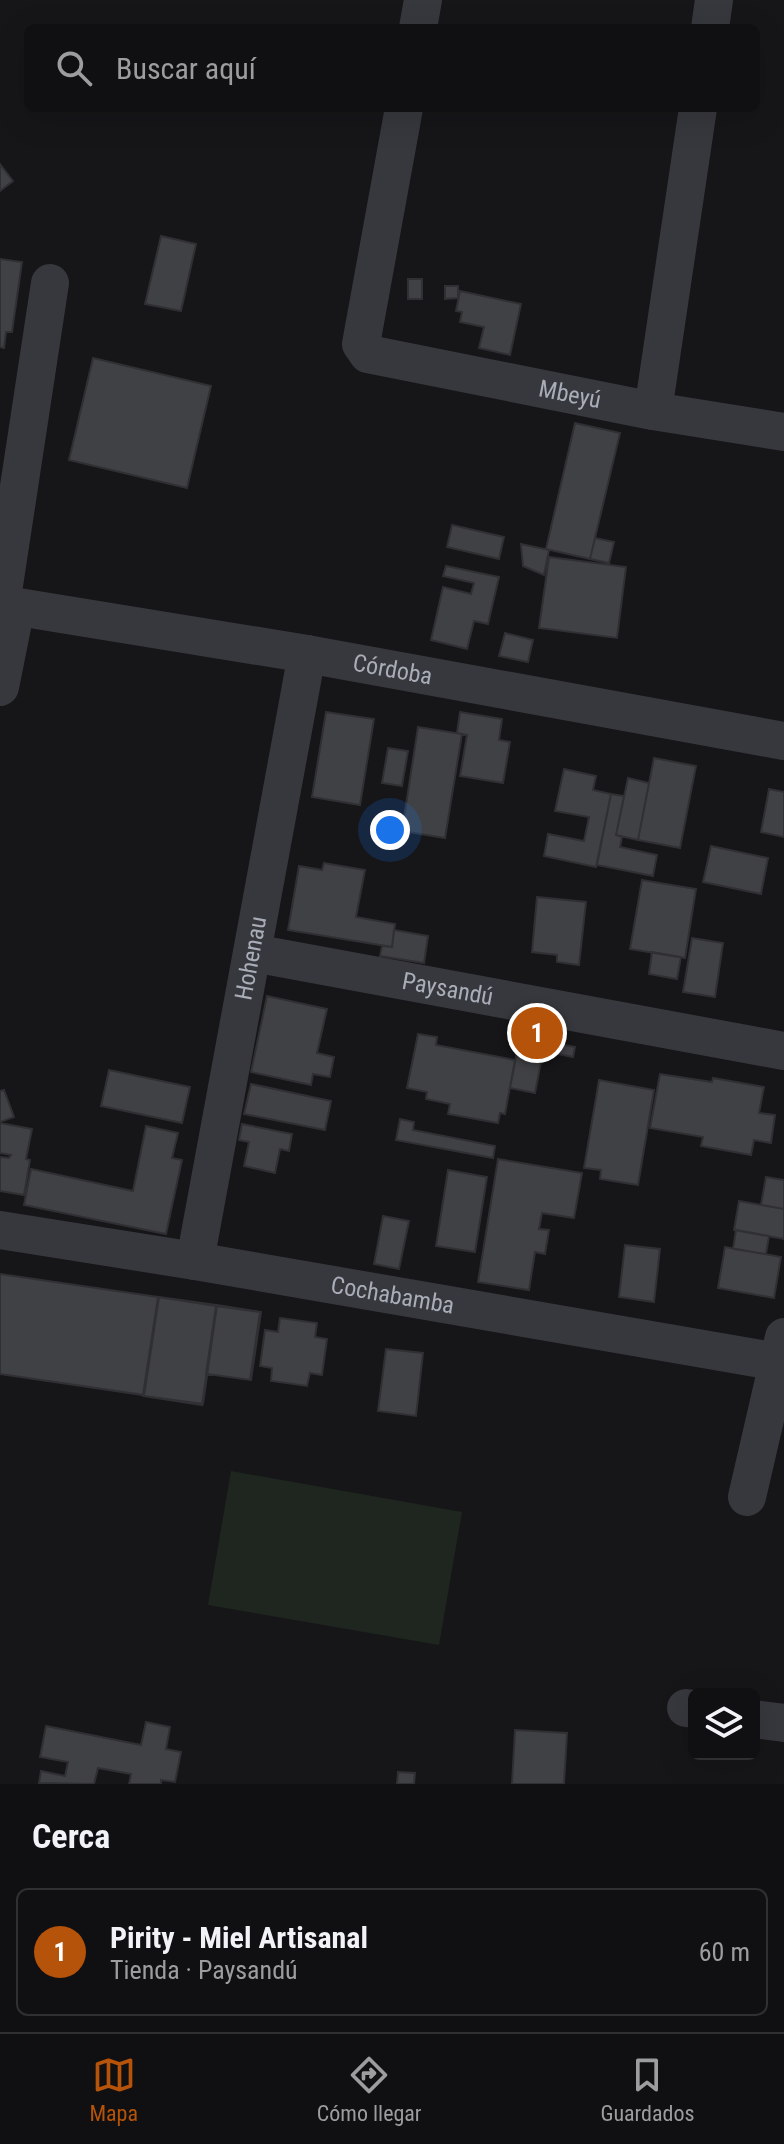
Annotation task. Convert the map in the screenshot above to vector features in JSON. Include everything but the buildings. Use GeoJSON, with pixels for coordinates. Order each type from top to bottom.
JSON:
{"type":"FeatureCollection","features":[{"type":"Feature","properties":{"kind":"street"},"geometry":{"type":"LineString","coordinates":[[419,24],[423,0]]}},
{"type":"Feature","properties":{"kind":"street"},"geometry":{"type":"LineString","coordinates":[[711,24],[714,0]]}},
{"type":"Feature","properties":{"kind":"street","name":"Mbeyú"},"geometry":{"type":"LineString","coordinates":[[403,112],[361,344],[364,350],[374,357],[653,411],[784,432]]}},
{"type":"Feature","properties":{"kind":"street"},"geometry":{"type":"LineString","coordinates":[[653,411],[697,112]]}},
{"type":"Feature","properties":{"kind":"street"},"geometry":{"type":"LineString","coordinates":[[0,687],[6,605],[50,283]]}},
{"type":"Feature","properties":{"kind":"street","name":"Córdoba"},"geometry":{"type":"LineString","coordinates":[[6,605],[307,654],[784,741]]}},
{"type":"Feature","properties":{"kind":"street","name":"Hohenau"},"geometry":{"type":"LineString","coordinates":[[195,1261],[307,654]]}},
{"type":"Feature","properties":{"kind":"street","name":"Paysandú"},"geometry":{"type":"LineString","coordinates":[[253,953],[784,1051]]}},
{"type":"Feature","properties":{"kind":"street","name":"Cochabamba"},"geometry":{"type":"LineString","coordinates":[[0,1230],[782,1354]]}},
{"type":"Feature","properties":{"kind":"street"},"geometry":{"type":"LineString","coordinates":[[747,1497],[782,1354]]}},
{"type":"Feature","properties":{"kind":"street"},"geometry":{"type":"LineString","coordinates":[[760,1720],[784,1723]]}},
{"type":"Feature","properties":{"kind":"shaded area"},"geometry":{"type":"Polygon","coordinates":[[[231,1471],[462,1512],[439,1645],[208,1605],[231,1471]]]}},
{"type":"Feature","properties":{"kind":"place","name":"Pirity - Miel Artisanal"},"geometry":{"type":"Point","coordinates":[537,1033]}}]}
